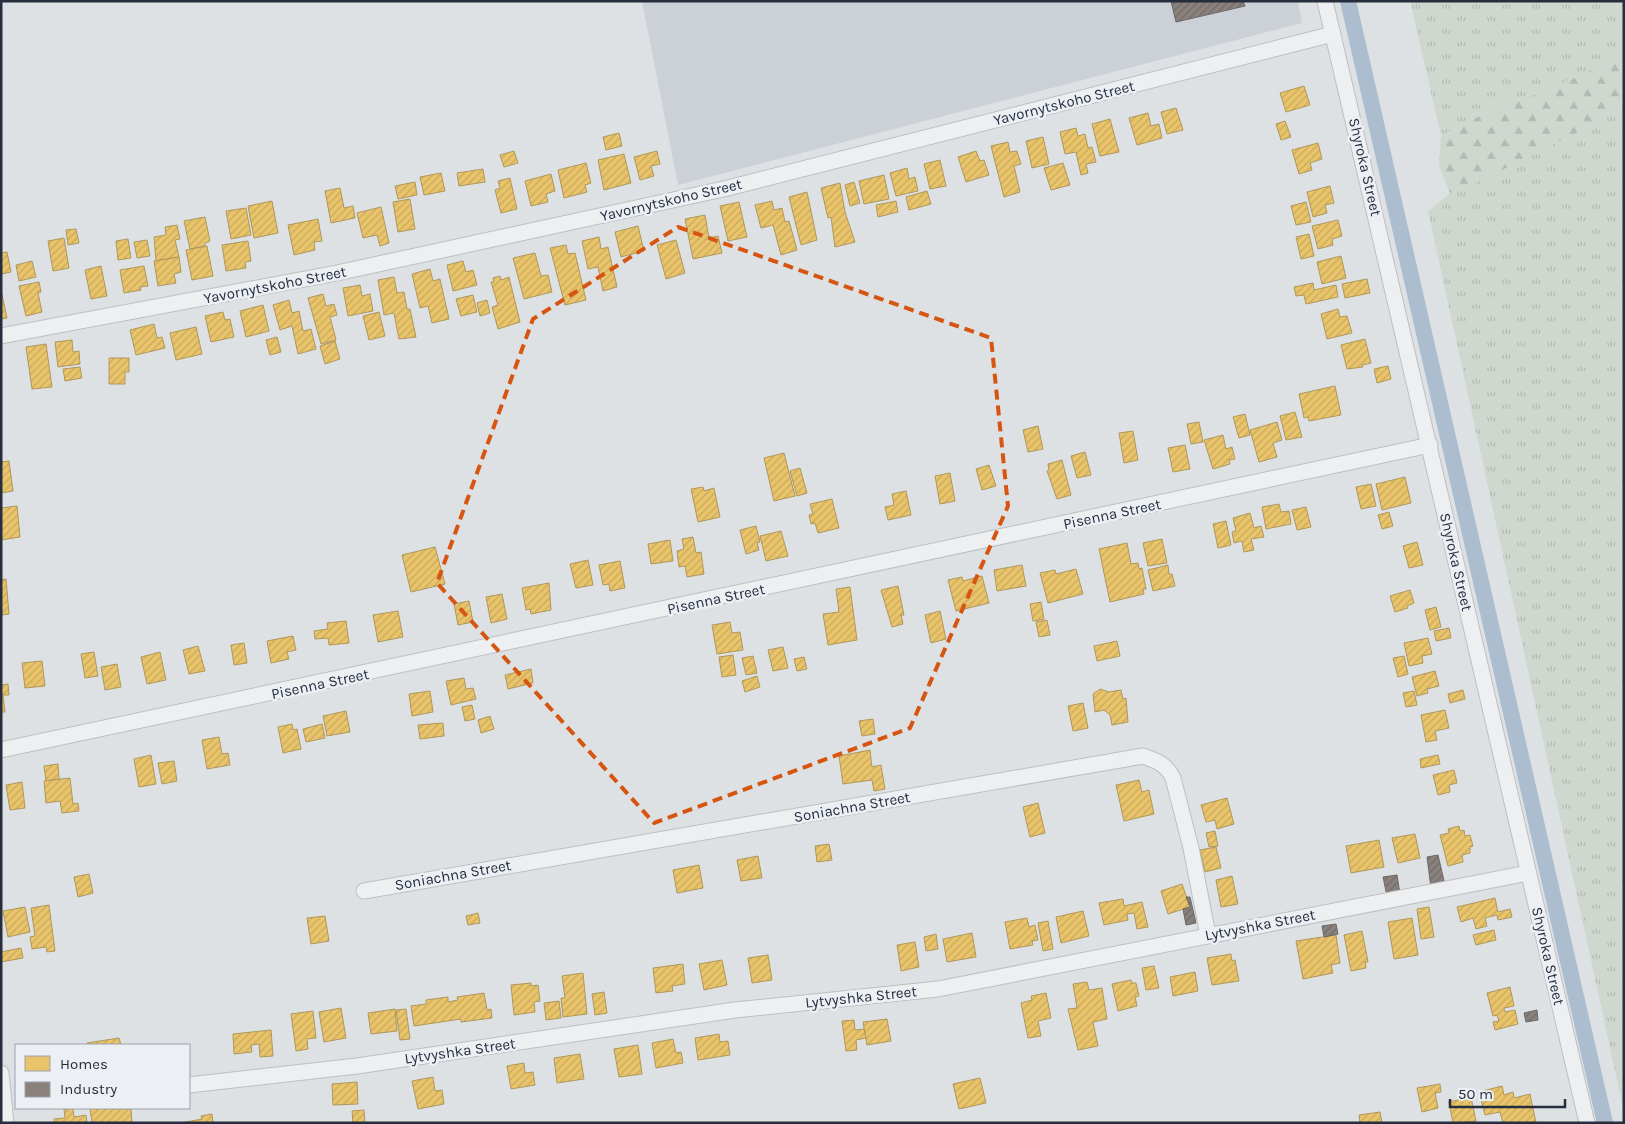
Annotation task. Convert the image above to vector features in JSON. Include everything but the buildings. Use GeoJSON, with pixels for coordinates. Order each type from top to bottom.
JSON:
{"type":"FeatureCollection","features":[{"type":"Feature","properties":{"kind":"street","name":"Shyroka Street"},"geometry":{"type":"LineString","coordinates":[[1325,1],[1587,1123]]}},
{"type":"Feature","properties":{"kind":"street","name":"Yavornytskoho Street"},"geometry":{"type":"LineString","coordinates":[[1,336],[337,273],[728,188],[1333,34]]}},
{"type":"Feature","properties":{"kind":"street","name":"Pisenna Street"},"geometry":{"type":"LineString","coordinates":[[1,750],[1430,445]]}},
{"type":"Feature","properties":{"kind":"street","name":"Soniachna Street"},"geometry":{"type":"LineString","coordinates":[[364,891],[1143,756],[1159,762],[1168,768],[1173,778],[1191,848],[1208,935]]}},
{"type":"Feature","properties":{"kind":"street","name":"Lytvyshka Street"},"geometry":{"type":"LineString","coordinates":[[190,1085],[357,1066],[736,1010],[938,989],[1528,873]]}},
{"type":"Feature","properties":{"kind":"street"},"geometry":{"type":"LineString","coordinates":[[1,1073],[11,1104],[6,1123]]}},
{"type":"Feature","properties":{"kind":"highlighted area"},"geometry":{"type":"Polygon","coordinates":[[[678,227],[991,338],[1008,506],[910,728],[654,823],[437,583],[533,319],[678,227]]]}},
{"type":"Feature","properties":{"kind":"shaded area"},"geometry":{"type":"Polygon","coordinates":[[[642,1],[1298,1],[1302,23],[678,185],[642,1]]]}},
{"type":"Feature","properties":{"kind":"green space"},"geometry":{"type":"Polygon","coordinates":[[[1410,1],[1624,1],[1624,49],[1614,58],[1587,72],[1540,94],[1507,102],[1441,136],[1410,1]]]}},
{"type":"Feature","properties":{"kind":"green space"},"geometry":{"type":"Polygon","coordinates":[[[1624,49],[1624,102],[1582,130],[1484,179],[1450,193],[1439,166],[1441,136],[1507,102],[1540,94],[1587,72],[1614,58],[1624,49]]]}},
{"type":"Feature","properties":{"kind":"green space"},"geometry":{"type":"Polygon","coordinates":[[[1624,102],[1624,1112],[1428,211],[1450,193],[1484,179],[1582,130],[1624,102]]]}},
{"type":"Feature","properties":{"kind":"waterway"},"geometry":{"type":"LineString","coordinates":[[1348,1],[1605,1123]]}}]}
